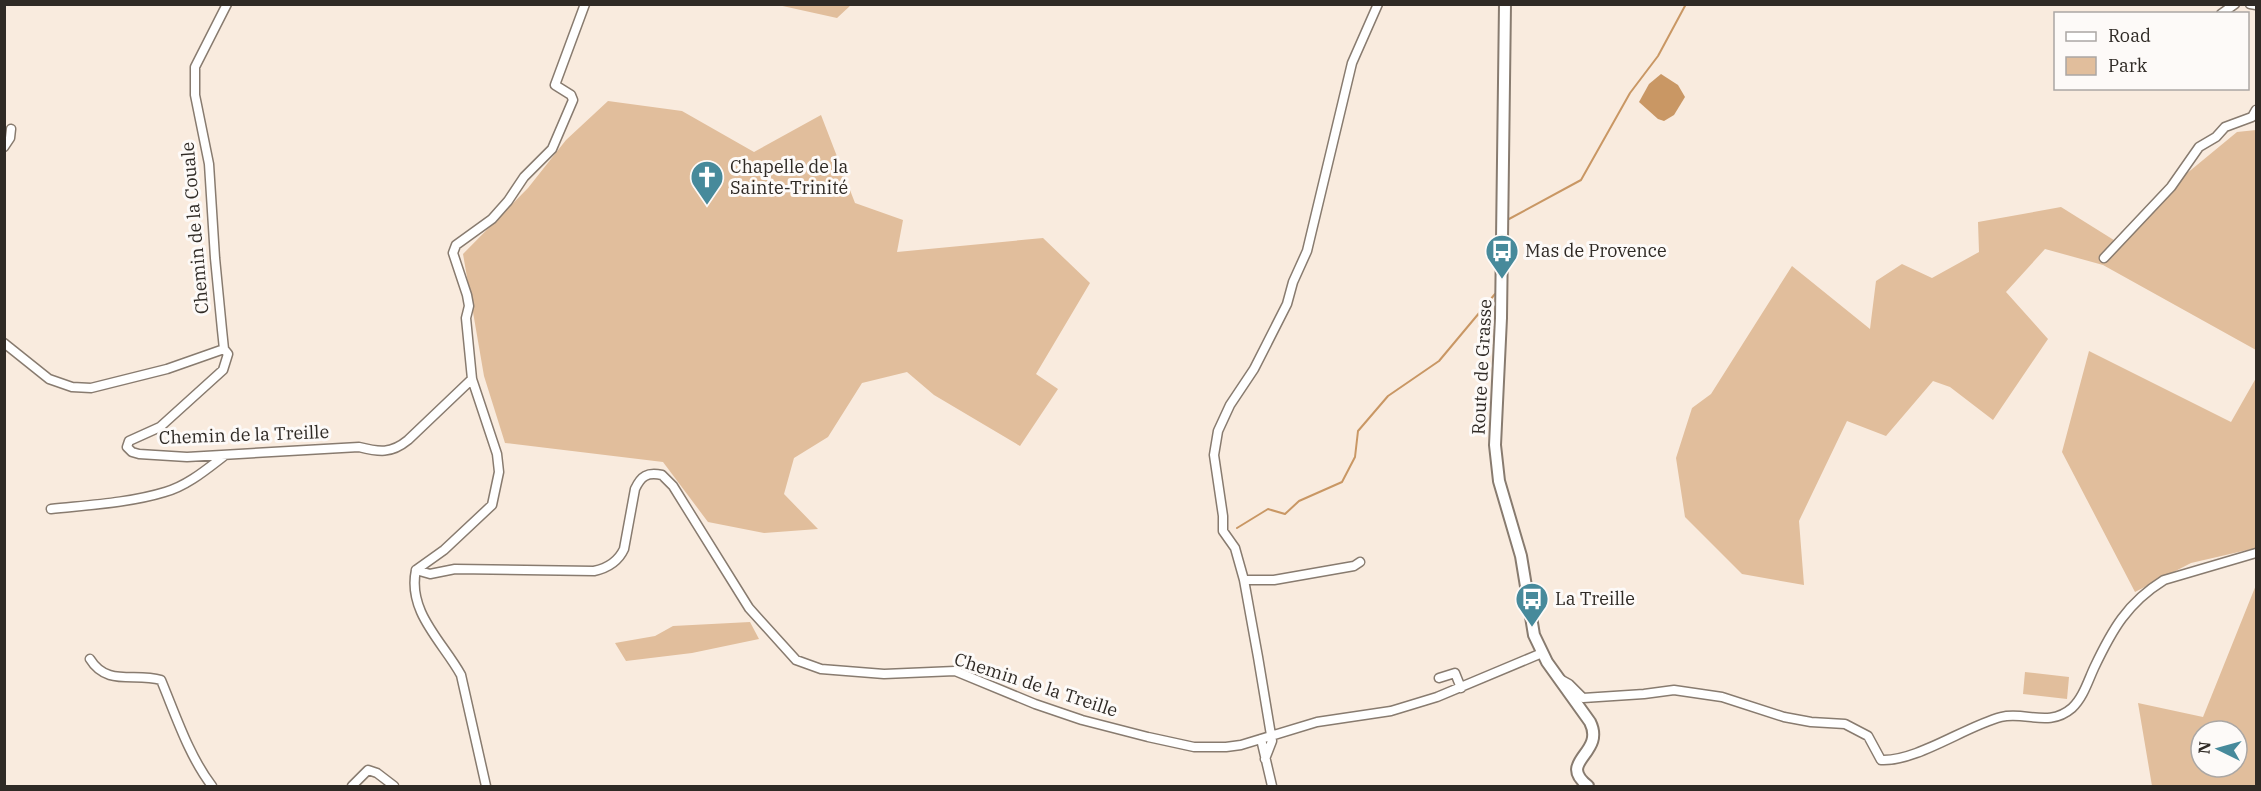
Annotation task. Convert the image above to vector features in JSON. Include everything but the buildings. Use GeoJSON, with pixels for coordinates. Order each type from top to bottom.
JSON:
{"type":"FeatureCollection","features":[{"type":"Feature","properties":{"kind":"street","name":"Chemin de la Couale"},"geometry":{"type":"LineString","coordinates":[[224,349],[209,164],[195,95],[195,68],[227,4]]}},
{"type":"Feature","properties":{"kind":"street"},"geometry":{"type":"LineString","coordinates":[[486,786],[461,675],[452,659],[434,637],[415,597],[413,582],[416,570],[444,550],[492,505],[499,472],[497,454],[472,379],[466,318],[469,306],[453,253],[456,245],[492,219],[508,201],[524,177],[552,149],[573,100],[571,95],[555,85],[585,4]]}},
{"type":"Feature","properties":{"kind":"street"},"geometry":{"type":"LineString","coordinates":[[1265,756],[1272,741],[1271,735],[1244,580],[1235,548],[1223,531],[1214,455],[1218,431],[1230,405],[1254,369],[1287,304],[1306,251],[1352,63],[1378,4]]}},
{"type":"Feature","properties":{"kind":"street","name":"Route de Grasse"},"geometry":{"type":"LineString","coordinates":[[1505,4],[1501,318],[1494,445],[1499,481],[1521,556],[1532,628],[1542,653],[1580,706],[1594,732],[1593,742],[1579,761],[1577,770],[1580,779],[1588,786]]}},
{"type":"Feature","properties":{"kind":"street"},"geometry":{"type":"LineString","coordinates":[[2250,4],[2256,5]]}},
{"type":"Feature","properties":{"kind":"street"},"geometry":{"type":"LineString","coordinates":[[2104,258],[2171,187],[2199,147],[2216,137],[2225,127],[2252,117],[2256,110]]}},
{"type":"Feature","properties":{"kind":"street"},"geometry":{"type":"LineString","coordinates":[[4,147],[10,138],[11,129]]}},
{"type":"Feature","properties":{"kind":"street"},"geometry":{"type":"LineString","coordinates":[[4,343],[49,379],[72,387],[91,388],[166,369],[224,349]]}},
{"type":"Feature","properties":{"kind":"street","name":"Chemin de la Treille"},"geometry":{"type":"LineString","coordinates":[[224,349],[228,354],[228,359],[223,370],[160,427],[129,441],[127,447],[132,452],[187,457],[359,447],[388,452],[408,440],[472,379]]}},
{"type":"Feature","properties":{"kind":"street"},"geometry":{"type":"LineString","coordinates":[[51,509],[105,503],[166,492],[203,472],[226,455]]}},
{"type":"Feature","properties":{"kind":"street","name":"Chemin de la Treille"},"geometry":{"type":"LineString","coordinates":[[416,570],[430,574],[455,569],[594,571],[606,567],[620,556],[624,549],[635,489],[639,480],[643,476],[654,473],[662,475],[673,486],[748,608],[796,660],[821,669],[884,674],[955,671],[1035,704],[1082,720],[1194,747],[1241,745],[1317,722],[1391,711],[1461,688],[1542,653]]}},
{"type":"Feature","properties":{"kind":"street"},"geometry":{"type":"LineString","coordinates":[[1560,679],[1569,684],[1583,698],[1664,691],[1693,692],[1736,700],[1784,717],[1810,722],[1845,724],[1868,736],[1881,760],[1903,758],[2004,716],[2047,718],[2072,708],[2080,697],[2110,634],[2120,619],[2155,585],[2164,580],[2256,553]]}},
{"type":"Feature","properties":{"kind":"street"},"geometry":{"type":"LineString","coordinates":[[1244,580],[1274,580],[1354,567],[1360,562]]}},
{"type":"Feature","properties":{"kind":"street"},"geometry":{"type":"LineString","coordinates":[[90,659],[96,668],[107,675],[161,680],[191,750],[212,786]]}},
{"type":"Feature","properties":{"kind":"street"},"geometry":{"type":"LineString","coordinates":[[1439,678],[1455,673],[1461,688]]}},
{"type":"Feature","properties":{"kind":"street"},"geometry":{"type":"LineString","coordinates":[[1261,739],[1272,786]]}},
{"type":"Feature","properties":{"kind":"street"},"geometry":{"type":"LineString","coordinates":[[1241,745],[1265,756]]}},
{"type":"Feature","properties":{"kind":"street"},"geometry":{"type":"LineString","coordinates":[[352,786],[368,770],[377,773],[394,786]]}},
{"type":"Feature","properties":{"kind":"green space"},"geometry":{"type":"Polygon","coordinates":[[[851,4],[837,18],[778,5],[851,4]]]}},
{"type":"Feature","properties":{"kind":"green space"},"geometry":{"type":"Polygon","coordinates":[[[608,101],[682,111],[754,152],[821,115],[855,203],[903,220],[897,252],[1043,238],[1090,283],[1036,374],[1058,389],[1020,446],[934,395],[907,372],[862,383],[828,437],[794,458],[784,494],[818,529],[764,533],[708,522],[663,462],[505,443],[484,376],[463,254],[528,188],[566,140],[608,101]]]}},
{"type":"Feature","properties":{"kind":"green space"},"geometry":{"type":"Polygon","coordinates":[[[2256,130],[2256,350],[2103,265],[2045,249],[2006,292],[2048,339],[1993,420],[1950,387],[1933,381],[1886,436],[1847,421],[1799,521],[1804,585],[1742,574],[1685,517],[1676,458],[1692,408],[1711,394],[1792,266],[1870,329],[1876,281],[1902,264],[1932,278],[1979,252],[1978,222],[2061,207],[2117,242],[2180,179],[2237,132],[2256,130]]]}},
{"type":"Feature","properties":{"kind":"green space"},"geometry":{"type":"Polygon","coordinates":[[[2089,351],[2231,422],[2256,378],[2256,548],[2191,563],[2135,592],[2062,452],[2089,351]]]}},
{"type":"Feature","properties":{"kind":"green space"},"geometry":{"type":"Polygon","coordinates":[[[2256,585],[2256,786],[2152,786],[2138,703],[2203,717],[2256,585]]]}},
{"type":"Feature","properties":{"kind":"green space"},"geometry":{"type":"Polygon","coordinates":[[[750,622],[759,639],[692,653],[626,661],[615,643],[655,636],[673,626],[750,622]]]}},
{"type":"Feature","properties":{"kind":"green space"},"geometry":{"type":"Polygon","coordinates":[[[2025,672],[2069,677],[2067,699],[2023,694],[2025,672]]]}},
{"type":"Feature","properties":{"kind":"shaded area"},"geometry":{"type":"Polygon","coordinates":[[[1661,74],[1678,85],[1685,97],[1674,115],[1664,121],[1658,119],[1639,102],[1649,84],[1661,74]]]}},
{"type":"Feature","properties":{"kind":"waterway"},"geometry":{"type":"LineString","coordinates":[[1509,219],[1581,180],[1630,93],[1658,56],[1686,4]]}},
{"type":"Feature","properties":{"kind":"waterway"},"geometry":{"type":"LineString","coordinates":[[1237,528],[1268,509],[1285,514],[1299,501],[1342,482],[1355,457],[1358,431],[1388,396],[1439,361],[1495,294]]}},
{"type":"Feature","properties":{"kind":"place","name":"Chapelle de la Sainte-Trinité"},"geometry":{"type":"Point","coordinates":[707,206]}},
{"type":"Feature","properties":{"kind":"place","name":"Mas de Provence"},"geometry":{"type":"Point","coordinates":[1502,280]}},
{"type":"Feature","properties":{"kind":"place","name":"La Treille"},"geometry":{"type":"Point","coordinates":[1532,628]}}]}
